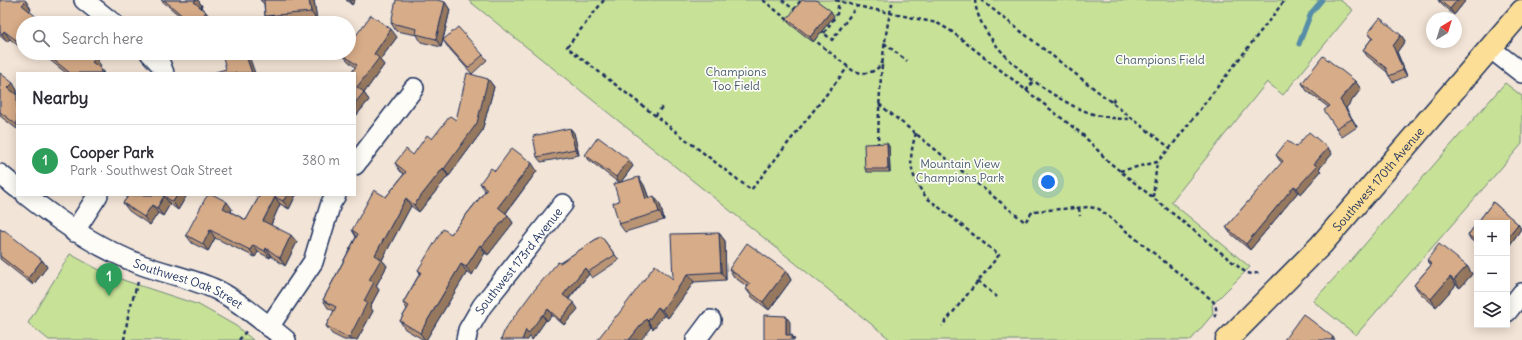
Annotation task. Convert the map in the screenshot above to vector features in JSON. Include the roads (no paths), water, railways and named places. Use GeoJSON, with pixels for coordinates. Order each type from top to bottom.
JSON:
{"type":"FeatureCollection","features":[{"type":"Feature","properties":{"kind":"main road","name":"Southwest 170th Avenue"},"geometry":{"type":"LineString","coordinates":[[1227,340],[1321,245],[1522,11]]}},
{"type":"Feature","properties":{"kind":"street"},"geometry":{"type":"LineString","coordinates":[[84,0],[104,16]]}},
{"type":"Feature","properties":{"kind":"street"},"geometry":{"type":"LineString","coordinates":[[1490,48],[1522,73]]}},
{"type":"Feature","properties":{"kind":"street"},"geometry":{"type":"LineString","coordinates":[[156,60],[161,65],[164,72]]}},
{"type":"Feature","properties":{"kind":"street"},"geometry":{"type":"LineString","coordinates":[[356,164],[414,88]]}},
{"type":"Feature","properties":{"kind":"street"},"geometry":{"type":"LineString","coordinates":[[0,174],[16,187]]}},
{"type":"Feature","properties":{"kind":"street","name":"Southwest Oak Street"},"geometry":{"type":"LineString","coordinates":[[27,196],[74,232],[106,250],[143,266],[219,291],[286,340]]}},
{"type":"Feature","properties":{"kind":"street"},"geometry":{"type":"LineString","coordinates":[[74,232],[97,196]]}},
{"type":"Feature","properties":{"kind":"street"},"geometry":{"type":"LineString","coordinates":[[269,327],[313,262],[331,203],[335,196]]}},
{"type":"Feature","properties":{"kind":"street","name":"Southwest 173rd Avenue"},"geometry":{"type":"LineString","coordinates":[[466,340],[468,330],[482,306],[563,204]]}},
{"type":"Feature","properties":{"kind":"street"},"geometry":{"type":"LineString","coordinates":[[1510,308],[1522,293]]}},
{"type":"Feature","properties":{"kind":"street"},"geometry":{"type":"LineString","coordinates":[[696,340],[711,320]]}},
{"type":"Feature","properties":{"kind":"waterway"},"geometry":{"type":"LineString","coordinates":[[1299,44],[1311,13],[1322,0]]}},
{"type":"Feature","properties":{"kind":"place","name":"Cooper Park"},"geometry":{"type":"Point","coordinates":[109,296]}},
{"type":"Feature","properties":{"kind":"park label","name":"Champions Field"},"geometry":{"type":"Point","coordinates":[1160,59]}},
{"type":"Feature","properties":{"kind":"park label","name":"Champions Too Field"},"geometry":{"type":"Point","coordinates":[736,78]}},
{"type":"Feature","properties":{"kind":"park label","name":"Mountain View Champions Park"},"geometry":{"type":"Point","coordinates":[960,170]}}]}
